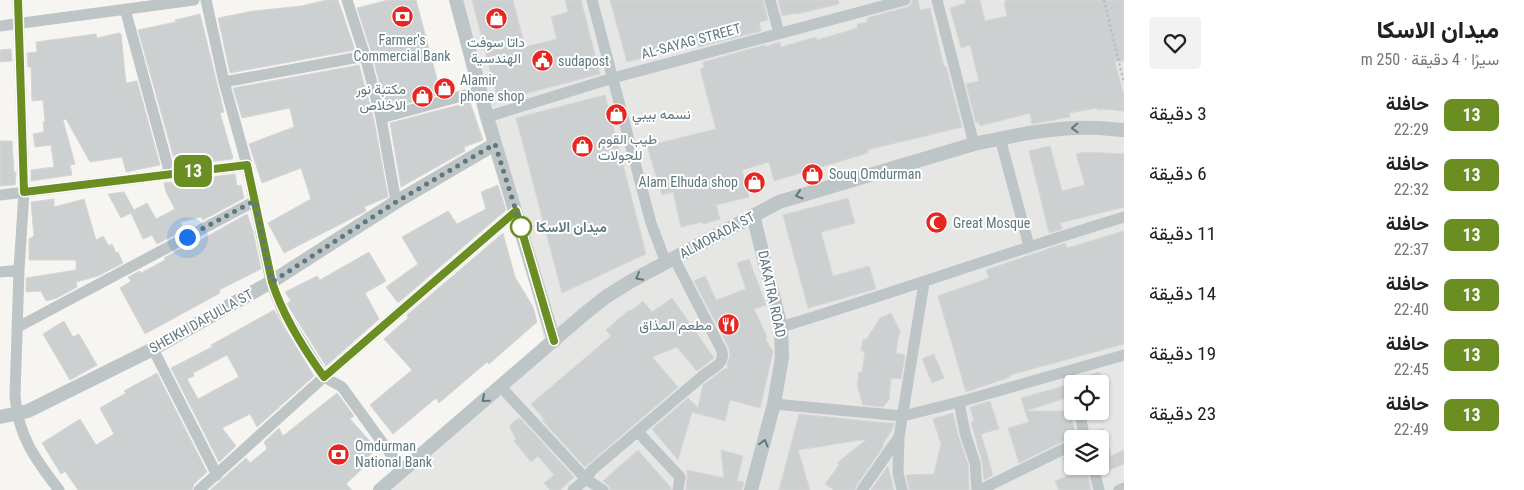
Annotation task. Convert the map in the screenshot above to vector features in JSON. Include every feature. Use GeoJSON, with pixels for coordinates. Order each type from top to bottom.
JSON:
{"type":"FeatureCollection","features":[{"type":"Feature","properties":{"kind":"street"},"geometry":{"type":"LineString","coordinates":[[18,0],[24,192],[19,270],[16,414],[28,446],[59,490]]}},
{"type":"Feature","properties":{"kind":"street"},"geometry":{"type":"LineString","coordinates":[[0,26],[125,9],[143,3],[194,0]]}},
{"type":"Feature","properties":{"kind":"street"},"geometry":{"type":"LineString","coordinates":[[206,0],[224,82],[247,165],[272,282],[283,312],[324,377],[342,387],[403,471]]}},
{"type":"Feature","properties":{"kind":"street"},"geometry":{"type":"LineString","coordinates":[[347,0],[365,56],[381,118],[396,202]]}},
{"type":"Feature","properties":{"kind":"street"},"geometry":{"type":"LineString","coordinates":[[456,0],[487,117],[554,341]]}},
{"type":"Feature","properties":{"kind":"street"},"geometry":{"type":"LineString","coordinates":[[573,490],[586,479],[592,470],[705,374],[722,362],[723,357],[722,351],[670,260],[651,222],[592,0]]}},
{"type":"Feature","properties":{"kind":"street"},"geometry":{"type":"LineString","coordinates":[[770,0],[779,32]]}},
{"type":"Feature","properties":{"kind":"street","name":"AL-SAYAG STREET"},"geometry":{"type":"LineString","coordinates":[[487,117],[613,78],[904,0]]}},
{"type":"Feature","properties":{"kind":"street"},"geometry":{"type":"LineString","coordinates":[[937,0],[974,144]]}},
{"type":"Feature","properties":{"kind":"street"},"geometry":{"type":"LineString","coordinates":[[125,9],[170,174]]}},
{"type":"Feature","properties":{"kind":"street"},"geometry":{"type":"LineString","coordinates":[[224,82],[365,56]]}},
{"type":"Feature","properties":{"kind":"street"},"geometry":{"type":"LineString","coordinates":[[381,118],[480,91]]}},
{"type":"Feature","properties":{"kind":"street","name":"ALMORADA ST"},"geometry":{"type":"LineString","coordinates":[[380,490],[607,296],[753,215],[790,198],[1000,138],[1040,131],[1078,128],[1124,130]]}},
{"type":"Feature","properties":{"kind":"street"},"geometry":{"type":"LineString","coordinates":[[1000,138],[1029,246]]}},
{"type":"Feature","properties":{"kind":"street","name":"SHEIKH DAFULLA ST"},"geometry":{"type":"LineString","coordinates":[[0,417],[28,411],[153,349],[272,282],[396,202],[495,144]]}},
{"type":"Feature","properties":{"kind":"street"},"geometry":{"type":"LineString","coordinates":[[0,195],[247,165]]}},
{"type":"Feature","properties":{"kind":"street"},"geometry":{"type":"LineString","coordinates":[[18,328],[254,201]]}},
{"type":"Feature","properties":{"kind":"street"},"geometry":{"type":"LineString","coordinates":[[200,490],[324,377],[516,211]]}},
{"type":"Feature","properties":{"kind":"street","name":"DAKATRA ROAD"},"geometry":{"type":"LineString","coordinates":[[751,490],[774,404],[782,357],[781,328],[753,215]]}},
{"type":"Feature","properties":{"kind":"street"},"geometry":{"type":"LineString","coordinates":[[781,328],[1029,246],[1124,217]]}},
{"type":"Feature","properties":{"kind":"street"},"geometry":{"type":"LineString","coordinates":[[0,272],[19,270]]}},
{"type":"Feature","properties":{"kind":"street"},"geometry":{"type":"LineString","coordinates":[[902,490],[898,473],[899,437],[924,282]]}},
{"type":"Feature","properties":{"kind":"street"},"geometry":{"type":"LineString","coordinates":[[153,349],[216,475]]}},
{"type":"Feature","properties":{"kind":"street"},"geometry":{"type":"LineString","coordinates":[[774,404],[903,416],[1124,354]]}},
{"type":"Feature","properties":{"kind":"street"},"geometry":{"type":"LineString","coordinates":[[1068,371],[1069,375]]}},
{"type":"Feature","properties":{"kind":"street"},"geometry":{"type":"LineString","coordinates":[[500,386],[586,479],[603,490]]}},
{"type":"Feature","properties":{"kind":"street"},"geometry":{"type":"LineString","coordinates":[[958,402],[965,433],[975,463],[979,490],[1064,449]]}},
{"type":"Feature","properties":{"kind":"street"},"geometry":{"type":"LineString","coordinates":[[638,432],[680,477],[678,490]]}},
{"type":"Feature","properties":{"kind":"street"},"geometry":{"type":"LineString","coordinates":[[862,490],[899,437]]}},
{"type":"Feature","properties":{"kind":"street"},"geometry":{"type":"LineString","coordinates":[[1095,475],[1099,490]]}},
{"type":"Feature","properties":{"kind":"street"},"geometry":{"type":"LineString","coordinates":[[1119,490],[1124,488]]}},
{"type":"Feature","properties":{"kind":"path"},"geometry":{"type":"LineString","coordinates":[[1104,0],[1124,82]]}},
{"type":"Feature","properties":{"kind":"shaded area","name":"Souq Omdurman"},"geometry":{"type":"Polygon","coordinates":[[[455,0],[1124,0],[1124,490],[390,490],[546,347],[500,164],[455,0]]]}},
{"type":"Feature","properties":{"kind":"building"},"geometry":{"type":"Polygon","coordinates":[[[327,0],[338,0],[355,50],[230,73],[218,18],[253,11],[301,6],[327,0]]]}},
{"type":"Feature","properties":{"kind":"building"},"geometry":{"type":"Polygon","coordinates":[[[388,0],[416,0],[441,94],[386,109],[372,54],[357,8],[388,0]]]}},
{"type":"Feature","properties":{"kind":"building","name":"sudapost"},"geometry":{"type":"Polygon","coordinates":[[[472,0],[513,0],[525,47],[557,39],[551,17],[568,12],[565,0],[581,0],[600,74],[498,101],[472,0]]]}},
{"type":"Feature","properties":{"kind":"building"},"geometry":{"type":"Polygon","coordinates":[[[610,0],[763,0],[768,20],[759,22],[761,31],[699,47],[698,43],[627,62],[610,0]]]}},
{"type":"Feature","properties":{"kind":"building"},"geometry":{"type":"Polygon","coordinates":[[[778,0],[838,0],[839,4],[782,16],[778,0]]]}},
{"type":"Feature","properties":{"kind":"building"},"geometry":{"type":"Polygon","coordinates":[[[912,0],[918,0],[920,10],[930,8],[944,67],[946,66],[962,127],[867,150],[868,153],[774,181],[769,162],[742,170],[749,197],[716,205],[720,219],[681,227],[673,192],[662,195],[647,146],[716,129],[700,69],[704,67],[703,62],[765,45],[765,47],[780,42],[781,47],[816,37],[817,40],[858,28],[857,24],[867,22],[867,18],[907,7],[911,5],[912,0]]]}},
{"type":"Feature","properties":{"kind":"building"},"geometry":{"type":"Polygon","coordinates":[[[965,0],[980,0],[985,21],[1007,16],[1005,0],[1124,0],[1124,61],[1115,62],[1124,96],[1124,111],[1098,110],[1097,108],[1069,113],[1070,117],[1032,124],[1030,113],[980,126],[979,122],[976,123],[966,84],[979,81],[970,45],[961,48],[950,8],[966,3],[965,0]]]}},
{"type":"Feature","properties":{"kind":"building"},"geometry":{"type":"Polygon","coordinates":[[[200,14],[224,112],[220,113],[233,158],[176,166],[138,30],[176,22],[175,20],[200,14]]]}},
{"type":"Feature","properties":{"kind":"building"},"geometry":{"type":"Polygon","coordinates":[[[96,34],[97,38],[121,34],[126,83],[137,81],[160,165],[126,172],[122,157],[90,162],[66,119],[63,120],[75,164],[70,165],[72,175],[31,181],[31,170],[54,167],[51,145],[35,147],[33,134],[44,132],[43,122],[45,122],[43,100],[32,101],[31,67],[28,67],[27,53],[37,52],[36,42],[96,34]]]}},
{"type":"Feature","properties":{"kind":"building"},"geometry":{"type":"Polygon","coordinates":[[[11,49],[12,61],[0,62],[0,50],[11,49]]]}},
{"type":"Feature","properties":{"kind":"building"},"geometry":{"type":"Polygon","coordinates":[[[359,65],[374,120],[388,197],[364,207],[366,211],[284,253],[268,223],[311,199],[301,168],[262,183],[249,144],[294,127],[290,108],[242,118],[233,88],[359,65]]]}},
{"type":"Feature","properties":{"kind":"building"},"geometry":{"type":"Polygon","coordinates":[[[605,95],[646,254],[562,293],[516,118],[605,95]]]}},
{"type":"Feature","properties":{"kind":"building"},"geometry":{"type":"Polygon","coordinates":[[[470,102],[483,140],[464,147],[465,151],[401,187],[390,123],[470,102]]]}},
{"type":"Feature","properties":{"kind":"building"},"geometry":{"type":"Polygon","coordinates":[[[0,141],[12,141],[14,172],[16,172],[15,185],[0,186],[0,141]]]}},
{"type":"Feature","properties":{"kind":"building"},"geometry":{"type":"Polygon","coordinates":[[[1050,146],[1062,191],[1085,185],[1076,154],[1085,152],[1124,154],[1124,207],[1060,223],[1062,229],[1049,233],[1029,151],[1050,146]]]}},
{"type":"Feature","properties":{"kind":"building"},"geometry":{"type":"Polygon","coordinates":[[[235,174],[237,186],[241,185],[244,198],[203,220],[201,217],[180,222],[184,230],[157,244],[152,235],[143,239],[131,213],[121,218],[108,194],[124,192],[134,210],[147,203],[156,219],[175,209],[166,192],[164,183],[235,174]]]}},
{"type":"Feature","properties":{"kind":"building"},"geometry":{"type":"Polygon","coordinates":[[[498,185],[506,210],[398,303],[386,287],[418,264],[402,237],[448,211],[457,224],[486,209],[481,192],[498,185]]]}},
{"type":"Feature","properties":{"kind":"building"},"geometry":{"type":"Polygon","coordinates":[[[848,198],[855,223],[821,232],[833,276],[869,266],[876,289],[808,308],[783,215],[848,198]]]}},
{"type":"Feature","properties":{"kind":"building"},"geometry":{"type":"Polygon","coordinates":[[[54,199],[54,207],[84,199],[96,240],[103,236],[109,246],[112,244],[116,253],[118,252],[123,263],[98,276],[76,282],[77,287],[57,298],[46,301],[41,291],[26,292],[26,278],[76,270],[76,260],[29,260],[29,239],[34,236],[31,202],[54,199]]]}},
{"type":"Feature","properties":{"kind":"building"},"geometry":{"type":"Polygon","coordinates":[[[247,214],[253,231],[261,269],[219,290],[220,293],[145,334],[120,288],[131,281],[128,277],[140,271],[141,273],[165,260],[164,258],[191,243],[192,245],[247,214]]]}},
{"type":"Feature","properties":{"kind":"building"},"geometry":{"type":"Polygon","coordinates":[[[1124,231],[1124,344],[1010,375],[1010,377],[966,392],[938,296],[989,278],[986,270],[1065,243],[1067,248],[1124,231]]]}},
{"type":"Feature","properties":{"kind":"building"},"geometry":{"type":"Polygon","coordinates":[[[503,233],[515,277],[533,307],[537,322],[489,364],[487,362],[439,403],[436,398],[393,434],[370,405],[412,370],[384,339],[408,318],[407,315],[503,233]]]}},
{"type":"Feature","properties":{"kind":"building"},"geometry":{"type":"Polygon","coordinates":[[[369,252],[386,281],[365,293],[379,319],[326,366],[290,309],[287,303],[291,301],[285,292],[317,276],[320,280],[369,252]]]}},
{"type":"Feature","properties":{"kind":"building"},"geometry":{"type":"Polygon","coordinates":[[[749,259],[766,305],[754,309],[767,337],[765,338],[773,352],[760,408],[730,400],[725,421],[692,412],[678,460],[652,429],[688,398],[698,408],[703,385],[728,368],[730,356],[729,348],[694,281],[705,276],[716,300],[746,289],[737,263],[749,259]]]}},
{"type":"Feature","properties":{"kind":"building"},"geometry":{"type":"Polygon","coordinates":[[[672,298],[714,358],[697,371],[677,347],[652,357],[678,387],[585,467],[542,420],[545,420],[531,404],[611,336],[606,330],[629,310],[631,311],[643,301],[652,312],[672,298]]]}},
{"type":"Feature","properties":{"kind":"building"},"geometry":{"type":"Polygon","coordinates":[[[274,310],[314,376],[257,427],[250,414],[222,428],[236,446],[219,462],[171,368],[212,347],[211,345],[274,310]],[[227,355],[193,373],[194,376],[187,379],[198,399],[239,377],[227,355]]]}},
{"type":"Feature","properties":{"kind":"building"},"geometry":{"type":"Polygon","coordinates":[[[891,313],[901,333],[899,334],[896,353],[905,355],[901,379],[891,378],[889,400],[883,407],[863,405],[857,385],[859,372],[862,372],[865,351],[861,351],[863,339],[866,340],[880,318],[891,313]]]}},
{"type":"Feature","properties":{"kind":"building"},"geometry":{"type":"Polygon","coordinates":[[[64,321],[73,337],[79,334],[97,365],[70,380],[43,334],[64,321]]]}},
{"type":"Feature","properties":{"kind":"building"},"geometry":{"type":"Polygon","coordinates":[[[934,354],[944,378],[932,383],[922,359],[934,354]]]}},
{"type":"Feature","properties":{"kind":"building"},"geometry":{"type":"Polygon","coordinates":[[[1099,372],[1101,375],[1090,375],[1099,372]]]}},
{"type":"Feature","properties":{"kind":"building"},"geometry":{"type":"Polygon","coordinates":[[[157,373],[207,472],[194,484],[192,490],[78,490],[65,471],[61,474],[42,443],[80,419],[96,445],[114,434],[100,408],[126,393],[124,391],[157,373]]]}},
{"type":"Feature","properties":{"kind":"building"},"geometry":{"type":"Polygon","coordinates":[[[1064,386],[1064,399],[1025,411],[1021,398],[1064,386]]]}},
{"type":"Feature","properties":{"kind":"building"},"geometry":{"type":"Polygon","coordinates":[[[337,393],[354,416],[350,419],[377,449],[362,462],[365,466],[346,484],[352,490],[210,490],[246,458],[250,463],[267,449],[264,442],[279,428],[283,436],[337,393]]]}},
{"type":"Feature","properties":{"kind":"building"},"geometry":{"type":"Polygon","coordinates":[[[990,401],[999,429],[981,434],[993,475],[984,480],[982,461],[971,422],[974,421],[970,407],[990,401]]]}},
{"type":"Feature","properties":{"kind":"building"},"geometry":{"type":"Polygon","coordinates":[[[1025,411],[1064,411],[1064,420],[1072,420],[1075,430],[1064,430],[1064,441],[1019,463],[1008,428],[1029,422],[1025,411]]]}},
{"type":"Feature","properties":{"kind":"building"},"geometry":{"type":"Polygon","coordinates":[[[953,413],[968,464],[969,490],[909,490],[906,475],[934,474],[941,444],[933,419],[953,413]]]}},
{"type":"Feature","properties":{"kind":"building"},"geometry":{"type":"Polygon","coordinates":[[[799,414],[894,423],[883,447],[855,490],[834,490],[825,484],[839,465],[837,463],[867,439],[798,450],[810,490],[779,490],[799,414]]]}},
{"type":"Feature","properties":{"kind":"building"},"geometry":{"type":"Polygon","coordinates":[[[517,419],[521,419],[574,477],[560,490],[550,490],[544,483],[554,475],[538,456],[531,462],[514,441],[516,439],[510,428],[511,424],[517,419]]]}},
{"type":"Feature","properties":{"kind":"building"},"geometry":{"type":"Polygon","coordinates":[[[1109,449],[1111,456],[1124,450],[1124,464],[1109,470],[1109,449]]]}},
{"type":"Feature","properties":{"kind":"building"},"geometry":{"type":"Polygon","coordinates":[[[638,450],[671,490],[610,490],[609,486],[603,481],[638,450]]]}},
{"type":"Feature","properties":{"kind":"building"},"geometry":{"type":"Polygon","coordinates":[[[721,450],[743,456],[737,481],[744,482],[742,490],[686,490],[687,470],[724,478],[721,450]]]}},
{"type":"Feature","properties":{"kind":"building"},"geometry":{"type":"Polygon","coordinates":[[[888,466],[894,490],[871,490],[888,466]]]}},
{"type":"Feature","properties":{"kind":"building"},"geometry":{"type":"Polygon","coordinates":[[[1069,475],[1088,475],[1091,490],[1059,490],[1055,481],[1069,475]]]}},
{"type":"Feature","properties":{"kind":"bus line","name":"13"},"geometry":{"type":"LineString","coordinates":[[18,0],[24,192],[247,165],[277,299],[283,312],[324,377],[516,211],[554,341]]}},
{"type":"Feature","properties":{"kind":"place","name":"Farmer's Commercial Bank"},"geometry":{"type":"Point","coordinates":[402,17]}},
{"type":"Feature","properties":{"kind":"place","name":"داتا سوفت الهندسية"},"geometry":{"type":"Point","coordinates":[496,19]}},
{"type":"Feature","properties":{"kind":"place","name":"sudapost"},"geometry":{"type":"Point","coordinates":[542,61]}},
{"type":"Feature","properties":{"kind":"place","name":"Alamir phone shop"},"geometry":{"type":"Point","coordinates":[444,88]}},
{"type":"Feature","properties":{"kind":"place","name":"مكتبة نور الاخلاص"},"geometry":{"type":"Point","coordinates":[422,97]}},
{"type":"Feature","properties":{"kind":"place","name":"نسمه بيبي"},"geometry":{"type":"Point","coordinates":[616,114]}},
{"type":"Feature","properties":{"kind":"place","name":"طيب القوم للجولات"},"geometry":{"type":"Point","coordinates":[582,147]}},
{"type":"Feature","properties":{"kind":"place","name":"Souq Omdurman"},"geometry":{"type":"Point","coordinates":[813,174]}},
{"type":"Feature","properties":{"kind":"place","name":"Alam Elhuda shop"},"geometry":{"type":"Point","coordinates":[754,182]}},
{"type":"Feature","properties":{"kind":"place","name":"Great Mosque"},"geometry":{"type":"Point","coordinates":[937,223]}},
{"type":"Feature","properties":{"kind":"place","name":"ميدان الاسكا"},"geometry":{"type":"Point","coordinates":[521,227]}},
{"type":"Feature","properties":{"kind":"place","name":"مطعم المذاق"},"geometry":{"type":"Point","coordinates":[728,325]}},
{"type":"Feature","properties":{"kind":"place","name":"Omdurman National Bank"},"geometry":{"type":"Point","coordinates":[339,454]}},
{"type":"Feature","properties":{"kind":"route"},"geometry":{"type":"LineString","coordinates":[[187,237],[254,201],[272,282],[396,202],[495,144],[522,230],[521,227]]}}]}
